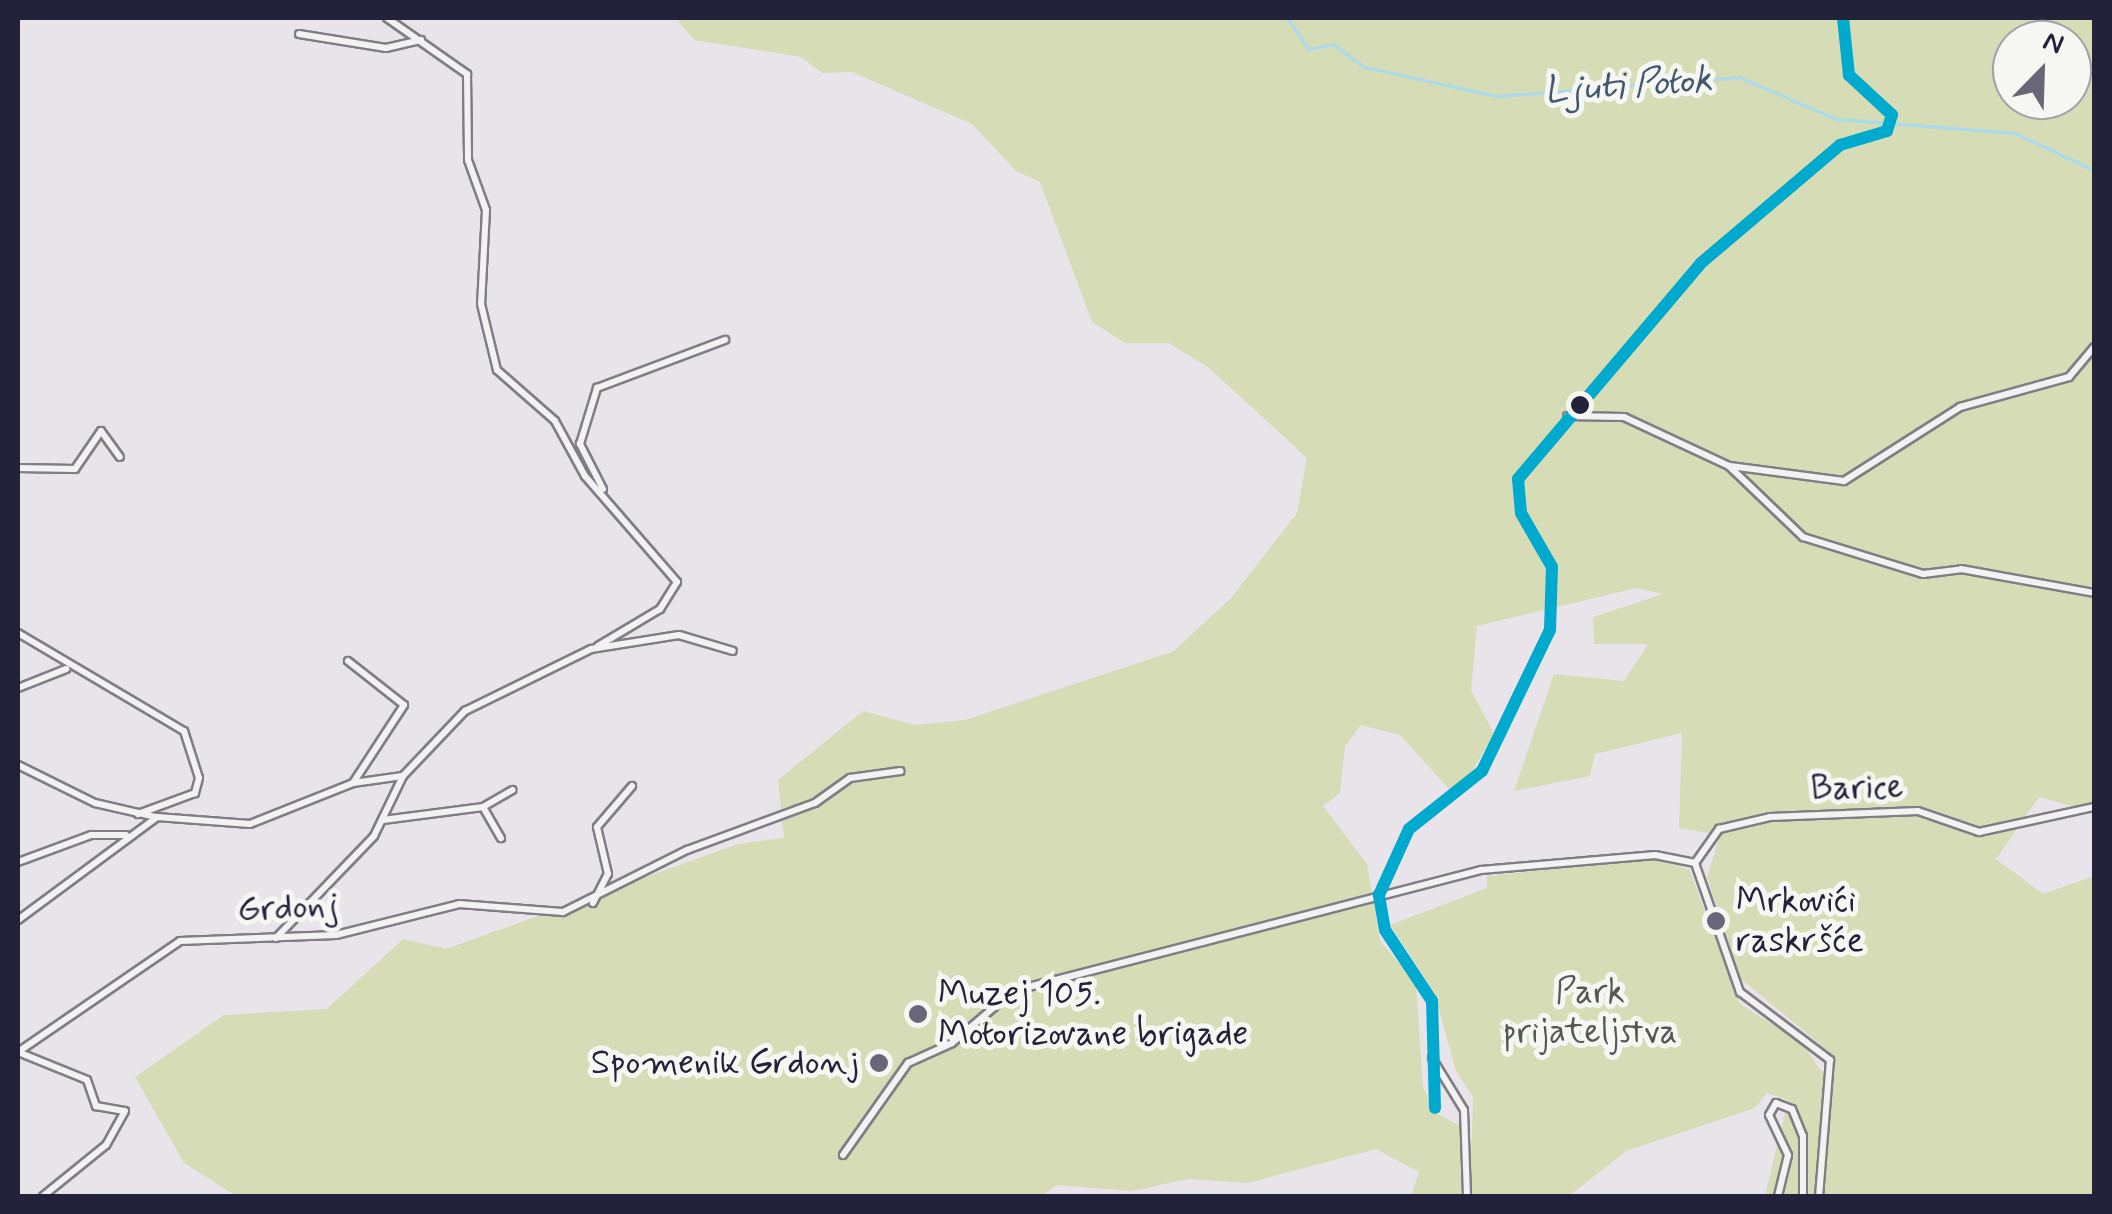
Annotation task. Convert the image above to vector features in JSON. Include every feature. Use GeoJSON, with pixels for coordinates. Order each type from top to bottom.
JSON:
{"type":"FeatureCollection","features":[{"type":"Feature","properties":{"kind":"street"},"geometry":{"type":"LineString","coordinates":[[388,18],[467,74],[468,160],[486,210],[481,304],[497,370],[556,421],[578,466],[603,488]]}},
{"type":"Feature","properties":{"kind":"street"},"geometry":{"type":"LineString","coordinates":[[1435,1108],[1432,1002],[1385,930],[1379,895],[1409,829],[1482,771],[1550,630],[1552,567],[1517,496],[1524,464],[1726,240],[1840,145],[1891,121],[1849,76],[1843,18]]}},
{"type":"Feature","properties":{"kind":"street"},"geometry":{"type":"LineString","coordinates":[[300,34],[386,48],[422,40]]}},
{"type":"Feature","properties":{"kind":"street"},"geometry":{"type":"LineString","coordinates":[[275,939],[383,820],[402,776],[465,711],[591,650],[677,595],[674,572],[643,551],[580,444],[598,388],[725,340]]}},
{"type":"Feature","properties":{"kind":"street"},"geometry":{"type":"LineString","coordinates":[[1728,466],[1844,481],[1960,407],[2069,377],[2094,347]]}},
{"type":"Feature","properties":{"kind":"street"},"geometry":{"type":"LineString","coordinates":[[1566,416],[1624,417],[1728,466],[1804,537],[1923,574],[1961,569],[2094,594]]}},
{"type":"Feature","properties":{"kind":"street"},"geometry":{"type":"LineString","coordinates":[[18,468],[75,469],[101,431],[120,456]]}},
{"type":"Feature","properties":{"kind":"street"},"geometry":{"type":"LineString","coordinates":[[18,633],[42,640],[66,669],[142,701],[191,742],[194,793],[138,814]]}},
{"type":"Feature","properties":{"kind":"street"},"geometry":{"type":"LineString","coordinates":[[591,650],[679,635],[733,650]]}},
{"type":"Feature","properties":{"kind":"street"},"geometry":{"type":"LineString","coordinates":[[348,660],[404,704],[353,783]]}},
{"type":"Feature","properties":{"kind":"street"},"geometry":{"type":"LineString","coordinates":[[18,688],[66,669]]}},
{"type":"Feature","properties":{"kind":"street"},"geometry":{"type":"LineString","coordinates":[[18,765],[138,814],[250,824],[353,783],[402,776]]}},
{"type":"Feature","properties":{"kind":"street"},"geometry":{"type":"LineString","coordinates":[[592,904],[687,850],[815,804],[850,778],[901,771]]}},
{"type":"Feature","properties":{"kind":"street"},"geometry":{"type":"LineString","coordinates":[[592,904],[608,874],[597,827],[632,786]]}},
{"type":"Feature","properties":{"kind":"street"},"geometry":{"type":"LineString","coordinates":[[383,820],[483,808],[513,790]]}},
{"type":"Feature","properties":{"kind":"street","name":"Barice"},"geometry":{"type":"LineString","coordinates":[[1695,863],[1718,829],[1770,817],[1918,811],[1980,832],[2094,807]]}},
{"type":"Feature","properties":{"kind":"street"},"geometry":{"type":"LineString","coordinates":[[483,808],[501,838]]}},
{"type":"Feature","properties":{"kind":"street"},"geometry":{"type":"LineString","coordinates":[[18,920],[127,835],[157,817]]}},
{"type":"Feature","properties":{"kind":"street"},"geometry":{"type":"LineString","coordinates":[[18,862],[91,836],[127,835]]}},
{"type":"Feature","properties":{"kind":"street"},"geometry":{"type":"LineString","coordinates":[[843,1155],[908,1063],[952,1043],[1000,996],[1184,954],[1379,895],[1481,870],[1654,854],[1695,863],[1740,992],[1830,1060],[1819,1196]]}},
{"type":"Feature","properties":{"kind":"street","name":"Grdonj"},"geometry":{"type":"LineString","coordinates":[[18,1052],[180,941],[336,935],[459,904],[530,912],[592,904]]}},
{"type":"Feature","properties":{"kind":"street"},"geometry":{"type":"LineString","coordinates":[[18,1052],[88,1080],[96,1106],[125,1110],[106,1145],[43,1196]]}},
{"type":"Feature","properties":{"kind":"street"},"geometry":{"type":"LineString","coordinates":[[1432,1057],[1464,1110],[1467,1196]]}},
{"type":"Feature","properties":{"kind":"street"},"geometry":{"type":"LineString","coordinates":[[1778,1196],[1788,1155],[1769,1115],[1776,1104],[1792,1109],[1803,1136],[1802,1196]]}},
{"type":"Feature","properties":{"kind":"green space","name":"Park prijateljstva"},"geometry":{"type":"Polygon","coordinates":[[[676,18],[2094,18],[2094,812],[2039,797],[1996,859],[2043,894],[2094,876],[2094,1196],[1765,1196],[1788,1100],[1767,1093],[1755,1108],[1626,1151],[1569,1196],[1470,1196],[1473,1097],[1456,1071],[1434,992],[1390,925],[1487,888],[1487,876],[1653,859],[1689,869],[1740,1004],[1802,1043],[1821,1071],[1836,1069],[1833,1055],[1741,979],[1707,877],[1720,835],[1679,828],[1682,733],[1595,754],[1590,776],[1514,791],[1554,674],[1624,681],[1648,644],[1594,644],[1593,617],[1663,594],[1636,588],[1477,626],[1471,690],[1494,734],[1469,776],[1449,789],[1400,735],[1361,725],[1345,746],[1340,793],[1323,806],[1367,864],[1380,941],[1416,983],[1423,1087],[1436,1113],[1460,1126],[1461,1196],[1411,1196],[1419,1172],[1376,1149],[1247,1183],[1188,1179],[1132,1191],[1057,1185],[1042,1196],[236,1196],[184,1163],[135,1077],[224,1015],[327,1009],[403,939],[446,949],[738,844],[784,838],[778,780],[863,711],[915,725],[965,720],[1174,651],[1231,598],[1297,513],[1307,458],[1209,368],[1169,343],[1125,343],[1092,322],[1040,182],[1016,171],[972,124],[852,72],[822,73],[801,57],[694,40],[676,18]]]}},
{"type":"Feature","properties":{"kind":"waterway","name":"Ljuti Potok"},"geometry":{"type":"LineString","coordinates":[[1288,18],[1308,49],[1333,44],[1365,67],[1497,96],[1739,77],[1837,119],[2015,133],[2094,170]]}},
{"type":"Feature","properties":{"kind":"transit line"},"geometry":{"type":"LineString","coordinates":[[1435,1108],[1432,1001],[1385,930],[1379,895],[1409,829],[1482,771],[1550,630],[1552,567],[1521,513],[1518,479],[1701,263],[1840,145],[1887,131],[1892,115],[1849,75],[1843,18]]}},
{"type":"Feature","properties":{"kind":"place","name":"Mrkovići raskršće"},"geometry":{"type":"Point","coordinates":[1716,921]}},
{"type":"Feature","properties":{"kind":"place","name":"Muzej 105. Motorizovane brigade"},"geometry":{"type":"Point","coordinates":[918,1014]}},
{"type":"Feature","properties":{"kind":"place","name":"Spomenik Grdonj"},"geometry":{"type":"Point","coordinates":[879,1063]}}]}
